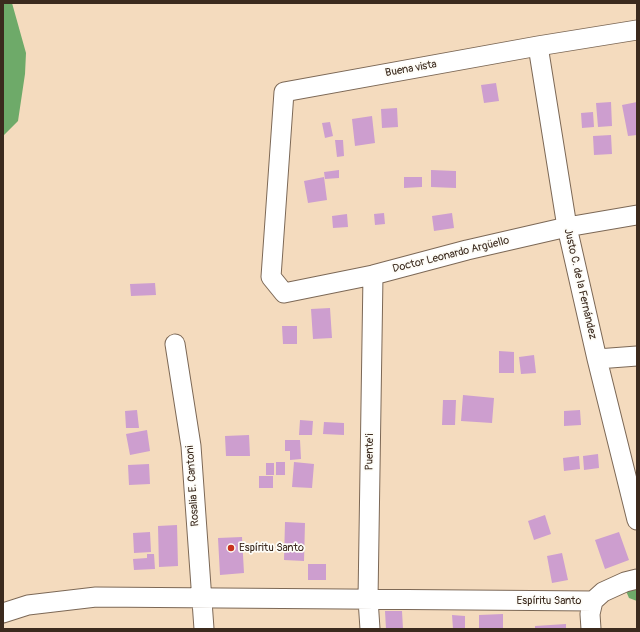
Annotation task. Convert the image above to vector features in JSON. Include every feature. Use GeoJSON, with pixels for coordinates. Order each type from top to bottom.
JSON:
{"type":"FeatureCollection","features":[{"type":"Feature","properties":{"kind":"street","name":"Buena vista"},"geometry":{"type":"LineString","coordinates":[[272,277],[284,92],[538,46],[637,30]]}},
{"type":"Feature","properties":{"kind":"street","name":"Justo C. de la Fernández"},"geometry":{"type":"LineString","coordinates":[[538,46],[567,227],[597,359],[637,520]]}},
{"type":"Feature","properties":{"kind":"street","name":"Doctor Leonardo Argüello"},"geometry":{"type":"LineString","coordinates":[[272,277],[284,293],[373,276],[467,250],[567,227],[637,216]]}},
{"type":"Feature","properties":{"kind":"street","name":"Puente'i"},"geometry":{"type":"LineString","coordinates":[[370,629],[368,599],[373,276]]}},
{"type":"Feature","properties":{"kind":"street","name":"Rosalia E. Cantoni"},"geometry":{"type":"LineString","coordinates":[[175,344],[191,446],[204,629]]}},
{"type":"Feature","properties":{"kind":"street"},"geometry":{"type":"LineString","coordinates":[[597,359],[637,356]]}},
{"type":"Feature","properties":{"kind":"street"},"geometry":{"type":"LineString","coordinates":[[591,629],[590,614],[593,601],[603,592],[637,578]]}},
{"type":"Feature","properties":{"kind":"street","name":"Espíritu Santo"},"geometry":{"type":"LineString","coordinates":[[3,613],[28,605],[96,597],[593,601]]}},
{"type":"Feature","properties":{"kind":"green space"},"geometry":{"type":"Polygon","coordinates":[[[3,3],[12,3],[26,53],[25,74],[18,121],[3,136],[3,3]]]}},
{"type":"Feature","properties":{"kind":"green space"},"geometry":{"type":"Polygon","coordinates":[[[637,571],[637,601],[629,598],[626,591],[637,571]]]}},
{"type":"Feature","properties":{"kind":"building"},"geometry":{"type":"Polygon","coordinates":[[[496,83],[499,101],[484,103],[481,85],[496,83]]]}},
{"type":"Feature","properties":{"kind":"building"},"geometry":{"type":"Polygon","coordinates":[[[611,102],[612,126],[598,127],[596,103],[611,102]]]}},
{"type":"Feature","properties":{"kind":"building"},"geometry":{"type":"Polygon","coordinates":[[[637,102],[637,135],[628,136],[622,105],[637,102]]]}},
{"type":"Feature","properties":{"kind":"building"},"geometry":{"type":"Polygon","coordinates":[[[397,108],[398,127],[382,128],[381,109],[397,108]]]}},
{"type":"Feature","properties":{"kind":"building"},"geometry":{"type":"Polygon","coordinates":[[[593,112],[594,127],[582,128],[581,113],[593,112]]]}},
{"type":"Feature","properties":{"kind":"building"},"geometry":{"type":"Polygon","coordinates":[[[372,116],[375,143],[355,146],[352,119],[372,116]]]}},
{"type":"Feature","properties":{"kind":"building"},"geometry":{"type":"Polygon","coordinates":[[[330,122],[333,136],[325,138],[322,123],[330,122]]]}},
{"type":"Feature","properties":{"kind":"building"},"geometry":{"type":"Polygon","coordinates":[[[611,135],[612,154],[594,155],[593,136],[611,135]]]}},
{"type":"Feature","properties":{"kind":"building"},"geometry":{"type":"Polygon","coordinates":[[[335,140],[343,140],[344,156],[337,157],[335,140]]]}},
{"type":"Feature","properties":{"kind":"building"},"geometry":{"type":"Polygon","coordinates":[[[339,170],[339,178],[325,179],[324,172],[339,170]]]}},
{"type":"Feature","properties":{"kind":"building"},"geometry":{"type":"Polygon","coordinates":[[[431,170],[456,171],[456,188],[431,187],[431,170]]]}},
{"type":"Feature","properties":{"kind":"building"},"geometry":{"type":"Polygon","coordinates":[[[324,177],[327,200],[308,203],[304,181],[324,177]]]}},
{"type":"Feature","properties":{"kind":"building"},"geometry":{"type":"Polygon","coordinates":[[[404,177],[422,177],[422,187],[404,188],[404,177]]]}},
{"type":"Feature","properties":{"kind":"building"},"geometry":{"type":"Polygon","coordinates":[[[384,213],[385,224],[375,225],[374,214],[384,213]]]}},
{"type":"Feature","properties":{"kind":"building"},"geometry":{"type":"Polygon","coordinates":[[[452,213],[454,228],[434,231],[432,216],[452,213]]]}},
{"type":"Feature","properties":{"kind":"building"},"geometry":{"type":"Polygon","coordinates":[[[347,214],[348,227],[333,228],[332,216],[347,214]]]}},
{"type":"Feature","properties":{"kind":"building"},"geometry":{"type":"Polygon","coordinates":[[[155,283],[156,295],[131,296],[130,284],[155,283]]]}},
{"type":"Feature","properties":{"kind":"building"},"geometry":{"type":"Polygon","coordinates":[[[330,308],[332,338],[313,339],[311,309],[330,308]]]}},
{"type":"Feature","properties":{"kind":"building"},"geometry":{"type":"Polygon","coordinates":[[[282,326],[297,326],[297,344],[283,344],[282,326]]]}},
{"type":"Feature","properties":{"kind":"building"},"geometry":{"type":"Polygon","coordinates":[[[499,351],[514,352],[514,373],[499,373],[499,351]]]}},
{"type":"Feature","properties":{"kind":"building"},"geometry":{"type":"Polygon","coordinates":[[[534,355],[536,373],[521,374],[519,357],[534,355]]]}},
{"type":"Feature","properties":{"kind":"building"},"geometry":{"type":"Polygon","coordinates":[[[463,395],[494,398],[492,423],[461,421],[463,395]]]}},
{"type":"Feature","properties":{"kind":"building"},"geometry":{"type":"Polygon","coordinates":[[[443,400],[456,400],[455,425],[442,425],[443,400]]]}},
{"type":"Feature","properties":{"kind":"building"},"geometry":{"type":"Polygon","coordinates":[[[137,410],[139,428],[126,428],[125,411],[137,410]]]}},
{"type":"Feature","properties":{"kind":"building"},"geometry":{"type":"Polygon","coordinates":[[[580,410],[581,425],[564,426],[564,411],[580,410]]]}},
{"type":"Feature","properties":{"kind":"building"},"geometry":{"type":"Polygon","coordinates":[[[300,420],[313,421],[312,435],[299,435],[300,420]]]}},
{"type":"Feature","properties":{"kind":"building"},"geometry":{"type":"Polygon","coordinates":[[[324,422],[344,423],[344,435],[323,434],[324,422]]]}},
{"type":"Feature","properties":{"kind":"building"},"geometry":{"type":"Polygon","coordinates":[[[147,430],[150,451],[130,455],[126,434],[147,430]]]}},
{"type":"Feature","properties":{"kind":"building"},"geometry":{"type":"Polygon","coordinates":[[[249,435],[250,456],[226,456],[225,436],[249,435]]]}},
{"type":"Feature","properties":{"kind":"building"},"geometry":{"type":"Polygon","coordinates":[[[285,440],[300,440],[301,459],[290,460],[290,451],[285,451],[285,440]]]}},
{"type":"Feature","properties":{"kind":"building"},"geometry":{"type":"Polygon","coordinates":[[[598,454],[599,468],[584,470],[583,456],[598,454]]]}},
{"type":"Feature","properties":{"kind":"building"},"geometry":{"type":"Polygon","coordinates":[[[579,456],[580,469],[564,471],[563,458],[579,456]]]}},
{"type":"Feature","properties":{"kind":"building"},"geometry":{"type":"Polygon","coordinates":[[[276,462],[285,462],[285,475],[276,475],[276,462]]]}},
{"type":"Feature","properties":{"kind":"building"},"geometry":{"type":"Polygon","coordinates":[[[294,462],[314,464],[312,488],[292,487],[294,462]]]}},
{"type":"Feature","properties":{"kind":"building"},"geometry":{"type":"Polygon","coordinates":[[[266,463],[274,463],[274,475],[266,475],[266,463]]]}},
{"type":"Feature","properties":{"kind":"building"},"geometry":{"type":"Polygon","coordinates":[[[149,464],[150,484],[129,485],[128,465],[149,464]]]}},
{"type":"Feature","properties":{"kind":"building"},"geometry":{"type":"Polygon","coordinates":[[[259,476],[273,476],[273,488],[259,488],[259,476]]]}},
{"type":"Feature","properties":{"kind":"building"},"geometry":{"type":"Polygon","coordinates":[[[545,515],[551,534],[534,540],[528,521],[545,515]]]}},
{"type":"Feature","properties":{"kind":"building"},"geometry":{"type":"Polygon","coordinates":[[[285,522],[305,523],[304,561],[284,560],[285,522]]]}},
{"type":"Feature","properties":{"kind":"building"},"geometry":{"type":"Polygon","coordinates":[[[177,525],[178,566],[159,567],[158,526],[177,525]]]}},
{"type":"Feature","properties":{"kind":"building"},"geometry":{"type":"Polygon","coordinates":[[[150,532],[151,552],[134,553],[133,533],[150,532]]]}},
{"type":"Feature","properties":{"kind":"building"},"geometry":{"type":"Polygon","coordinates":[[[619,532],[629,560],[605,569],[595,540],[619,532]]]}},
{"type":"Feature","properties":{"kind":"building"},"geometry":{"type":"Polygon","coordinates":[[[242,537],[244,573],[220,575],[218,538],[242,537]]]}},
{"type":"Feature","properties":{"kind":"building"},"geometry":{"type":"Polygon","coordinates":[[[562,553],[568,580],[552,583],[547,556],[562,553]]]}},
{"type":"Feature","properties":{"kind":"building"},"geometry":{"type":"Polygon","coordinates":[[[147,554],[154,554],[155,569],[134,570],[133,559],[147,558],[147,554]]]}},
{"type":"Feature","properties":{"kind":"building"},"geometry":{"type":"Polygon","coordinates":[[[308,564],[326,564],[326,580],[308,580],[308,564]]]}},
{"type":"Feature","properties":{"kind":"building"},"geometry":{"type":"Polygon","coordinates":[[[385,611],[402,611],[403,629],[386,629],[385,611]]]}},
{"type":"Feature","properties":{"kind":"building"},"geometry":{"type":"Polygon","coordinates":[[[503,614],[503,629],[479,629],[479,615],[503,614]]]}},
{"type":"Feature","properties":{"kind":"building"},"geometry":{"type":"Polygon","coordinates":[[[452,615],[465,616],[465,629],[453,629],[452,615]]]}},
{"type":"Feature","properties":{"kind":"building"},"geometry":{"type":"Polygon","coordinates":[[[566,624],[566,629],[535,629],[535,626],[566,624]]]}},
{"type":"Feature","properties":{"kind":"place","name":"Espíritu Santo"},"geometry":{"type":"Point","coordinates":[231,548]}}]}
